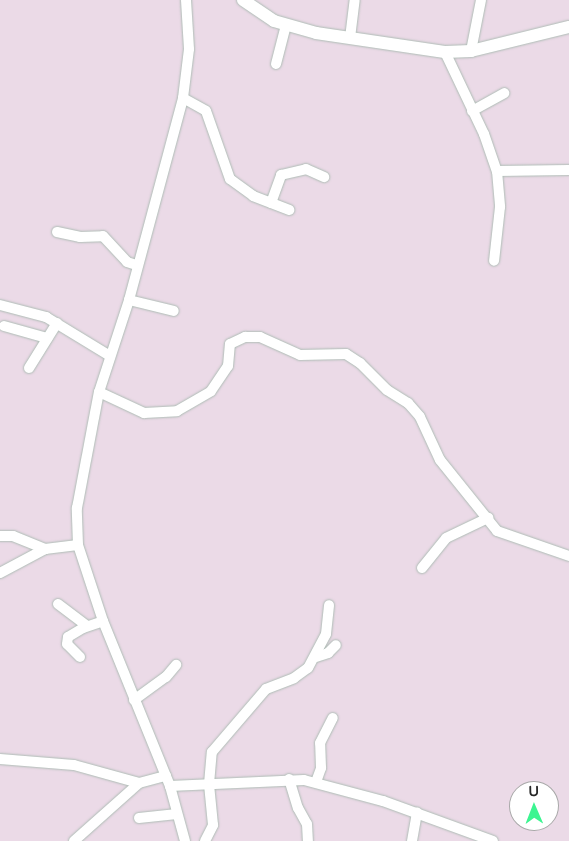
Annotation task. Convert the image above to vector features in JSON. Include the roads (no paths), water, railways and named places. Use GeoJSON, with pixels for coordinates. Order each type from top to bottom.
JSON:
{"type":"FeatureCollection","features":[{"type":"Feature","properties":{"kind":"street"},"geometry":{"type":"LineString","coordinates":[[185,841],[170,786],[103,621],[78,545],[77,508],[99,392],[129,300],[136,265],[183,98],[189,49],[186,0]]}},
{"type":"Feature","properties":{"kind":"street"},"geometry":{"type":"LineString","coordinates":[[243,0],[274,21],[286,25],[350,38],[445,52],[471,51],[569,27]]}},
{"type":"Feature","properties":{"kind":"street"},"geometry":{"type":"LineString","coordinates":[[350,38],[355,0]]}},
{"type":"Feature","properties":{"kind":"street"},"geometry":{"type":"LineString","coordinates":[[471,51],[481,0]]}},
{"type":"Feature","properties":{"kind":"street"},"geometry":{"type":"LineString","coordinates":[[276,64],[286,25]]}},
{"type":"Feature","properties":{"kind":"street"},"geometry":{"type":"LineString","coordinates":[[445,52],[497,171],[500,207],[494,261]]}},
{"type":"Feature","properties":{"kind":"street"},"geometry":{"type":"LineString","coordinates":[[472,111],[504,94]]}},
{"type":"Feature","properties":{"kind":"street"},"geometry":{"type":"LineString","coordinates":[[183,98],[206,111],[230,179],[252,196],[289,210]]}},
{"type":"Feature","properties":{"kind":"street"},"geometry":{"type":"LineString","coordinates":[[271,203],[280,175],[306,169],[324,177]]}},
{"type":"Feature","properties":{"kind":"street"},"geometry":{"type":"LineString","coordinates":[[497,171],[569,170]]}},
{"type":"Feature","properties":{"kind":"street"},"geometry":{"type":"LineString","coordinates":[[57,232],[80,237],[104,236],[127,262],[136,265]]}},
{"type":"Feature","properties":{"kind":"street"},"geometry":{"type":"LineString","coordinates":[[129,300],[174,311]]}},
{"type":"Feature","properties":{"kind":"street"},"geometry":{"type":"LineString","coordinates":[[0,306],[25,309],[57,323],[110,356]]}},
{"type":"Feature","properties":{"kind":"street"},"geometry":{"type":"LineString","coordinates":[[29,368],[57,323]]}},
{"type":"Feature","properties":{"kind":"street"},"geometry":{"type":"LineString","coordinates":[[4,326],[47,338]]}},
{"type":"Feature","properties":{"kind":"street"},"geometry":{"type":"LineString","coordinates":[[99,392],[144,413],[177,411],[211,391],[228,366],[230,344],[245,337],[260,337],[300,354],[346,354],[360,363],[387,390],[408,403],[420,417],[440,460],[502,534],[569,556]]}},
{"type":"Feature","properties":{"kind":"street"},"geometry":{"type":"LineString","coordinates":[[422,568],[446,538],[488,518]]}},
{"type":"Feature","properties":{"kind":"street"},"geometry":{"type":"LineString","coordinates":[[0,536],[13,536],[45,549]]}},
{"type":"Feature","properties":{"kind":"street"},"geometry":{"type":"LineString","coordinates":[[0,573],[45,549],[78,545]]}},
{"type":"Feature","properties":{"kind":"street"},"geometry":{"type":"LineString","coordinates":[[58,604],[87,626]]}},
{"type":"Feature","properties":{"kind":"street"},"geometry":{"type":"LineString","coordinates":[[205,841],[214,825],[208,784],[209,763],[215,746],[232,733],[266,689],[299,675],[316,657],[328,628],[329,605]]}},
{"type":"Feature","properties":{"kind":"street"},"geometry":{"type":"LineString","coordinates":[[80,657],[67,642],[72,633],[103,621]]}},
{"type":"Feature","properties":{"kind":"street"},"geometry":{"type":"LineString","coordinates":[[316,657],[328,653],[336,645]]}},
{"type":"Feature","properties":{"kind":"street"},"geometry":{"type":"LineString","coordinates":[[134,700],[166,677],[176,665]]}},
{"type":"Feature","properties":{"kind":"street"},"geometry":{"type":"LineString","coordinates":[[316,782],[321,768],[320,743],[333,718]]}},
{"type":"Feature","properties":{"kind":"street"},"geometry":{"type":"LineString","coordinates":[[0,759],[74,765],[139,783]]}},
{"type":"Feature","properties":{"kind":"street"},"geometry":{"type":"LineString","coordinates":[[74,841],[139,783],[166,776]]}},
{"type":"Feature","properties":{"kind":"street"},"geometry":{"type":"LineString","coordinates":[[289,779],[298,808],[307,824],[308,841]]}},
{"type":"Feature","properties":{"kind":"street"},"geometry":{"type":"LineString","coordinates":[[170,786],[289,779],[316,782],[417,812],[493,841]]}},
{"type":"Feature","properties":{"kind":"street"},"geometry":{"type":"LineString","coordinates":[[412,841],[417,812]]}},
{"type":"Feature","properties":{"kind":"street"},"geometry":{"type":"LineString","coordinates":[[139,818],[178,814]]}}]}
